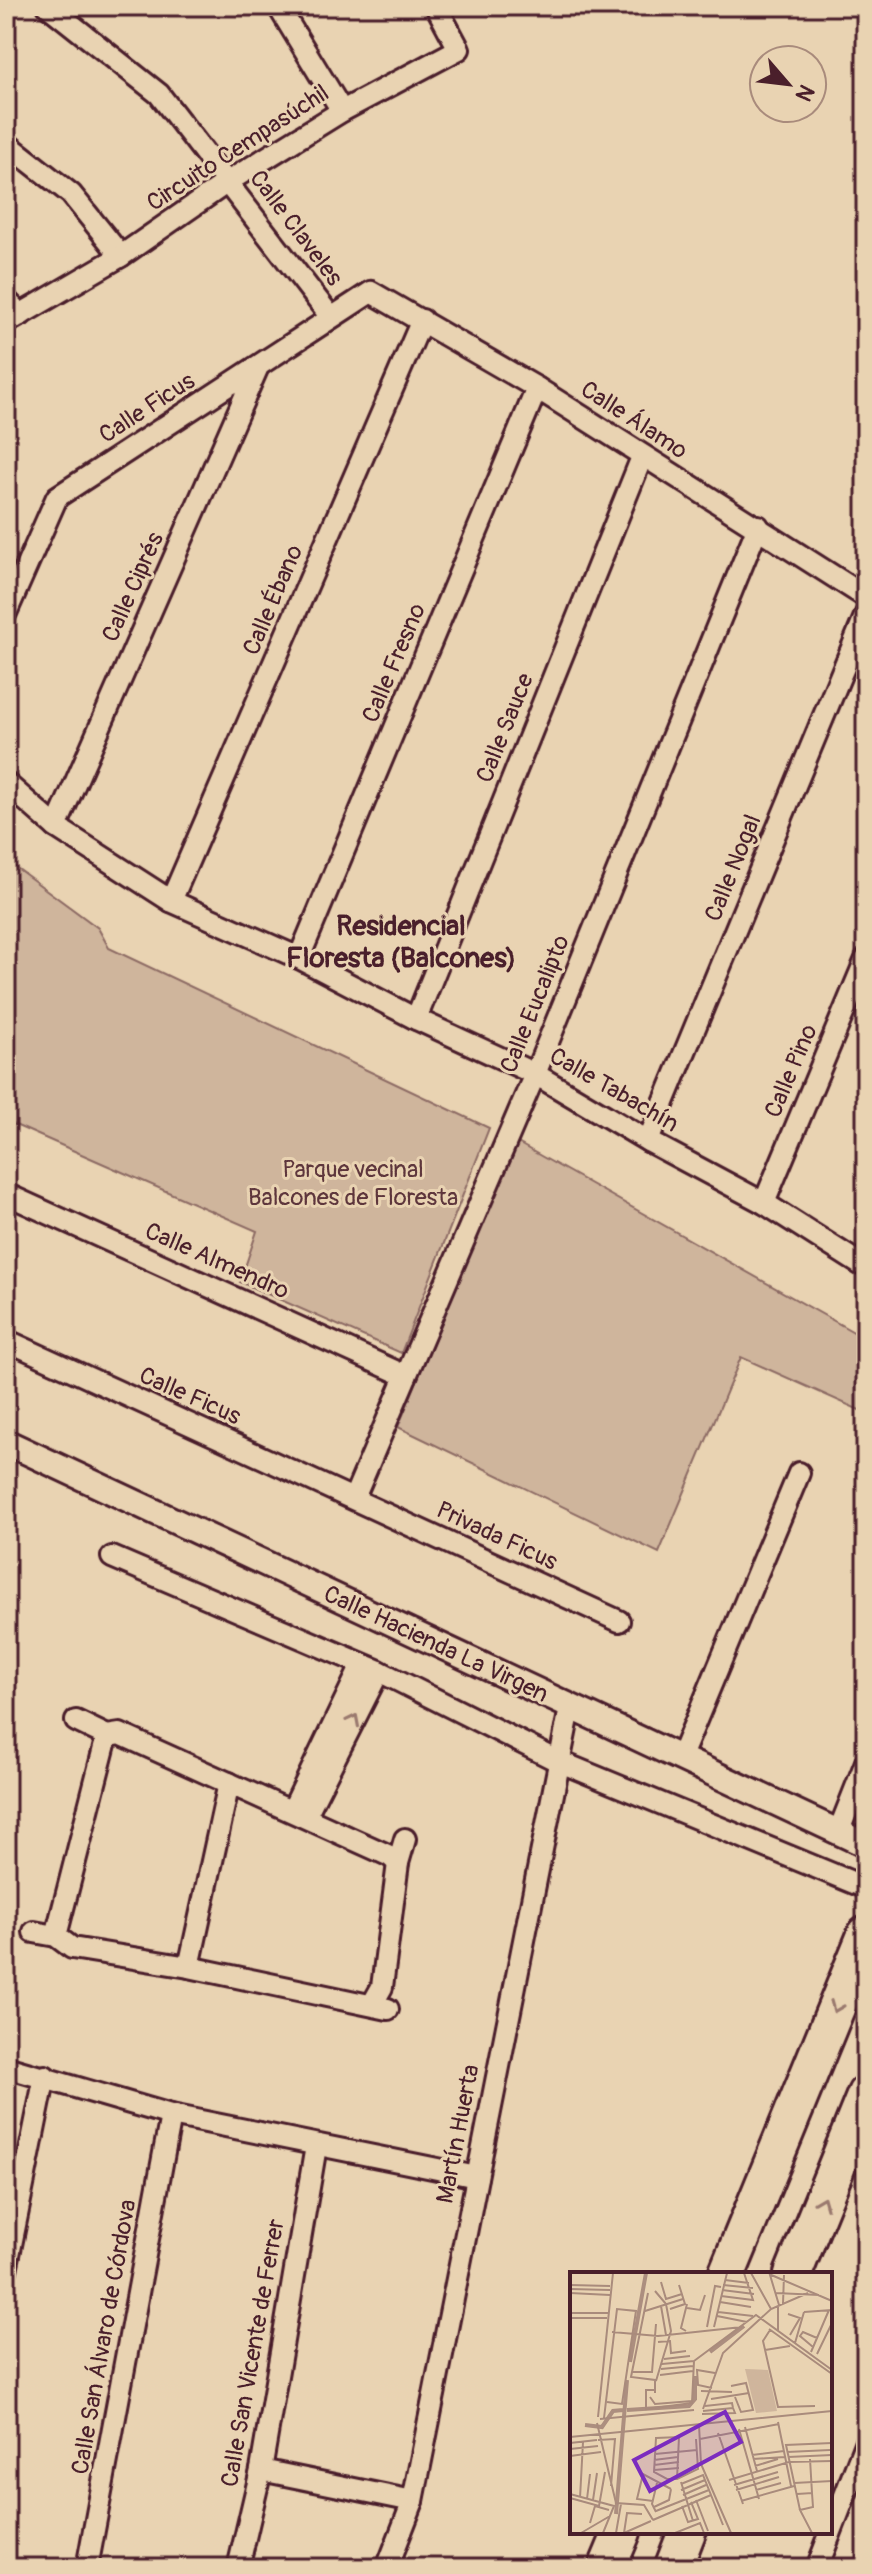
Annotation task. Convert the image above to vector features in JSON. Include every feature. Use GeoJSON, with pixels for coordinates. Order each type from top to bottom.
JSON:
{"type":"FeatureCollection","features":[{"type":"Feature","properties":{"kind":"highway"},"geometry":{"type":"LineString","coordinates":[[728,2272],[866,1935]]}},
{"type":"Feature","properties":{"kind":"highway"},"geometry":{"type":"LineString","coordinates":[[794,2272],[866,2094]]}},
{"type":"Feature","properties":{"kind":"highway"},"geometry":{"type":"LineString","coordinates":[[607,2568],[621,2534]]}},
{"type":"Feature","properties":{"kind":"highway"},"geometry":{"type":"LineString","coordinates":[[673,2568],[686,2534]]}},
{"type":"Feature","properties":{"kind":"street","name":"Calle Claveles"},"geometry":{"type":"LineString","coordinates":[[48,6],[159,94],[330,316]]}},
{"type":"Feature","properties":{"kind":"street"},"geometry":{"type":"LineString","coordinates":[[278,6],[342,111]]}},
{"type":"Feature","properties":{"kind":"street","name":"Circuito Cempasúchil"},"geometry":{"type":"LineString","coordinates":[[11,313],[121,256],[229,181],[342,111],[459,49],[436,6]]}},
{"type":"Feature","properties":{"kind":"street"},"geometry":{"type":"LineString","coordinates":[[6,143],[71,194],[121,256]]}},
{"type":"Feature","properties":{"kind":"street","name":"Calle Ficus"},"geometry":{"type":"LineString","coordinates":[[6,613],[57,497],[371,292]]}},
{"type":"Feature","properties":{"kind":"street","name":"Calle Álamo"},"geometry":{"type":"LineString","coordinates":[[371,292],[537,388],[866,597]]}},
{"type":"Feature","properties":{"kind":"street","name":"Calle Ébano"},"geometry":{"type":"LineString","coordinates":[[171,901],[422,320]]}},
{"type":"Feature","properties":{"kind":"street","name":"Calle Ciprés"},"geometry":{"type":"LineString","coordinates":[[56,827],[257,369]]}},
{"type":"Feature","properties":{"kind":"street","name":"Calle Fresno"},"geometry":{"type":"LineString","coordinates":[[299,958],[537,388]]}},
{"type":"Feature","properties":{"kind":"street","name":"Calle Sauce"},"geometry":{"type":"LineString","coordinates":[[416,1019],[642,457]]}},
{"type":"Feature","properties":{"kind":"street","name":"Calle Eucalipto"},"geometry":{"type":"LineString","coordinates":[[354,1498],[535,1074],[758,526]]}},
{"type":"Feature","properties":{"kind":"street","name":"Calle Nogal"},"geometry":{"type":"LineString","coordinates":[[648,1141],[866,614]]}},
{"type":"Feature","properties":{"kind":"street","name":"Calle Tabachín"},"geometry":{"type":"LineString","coordinates":[[6,783],[56,827],[171,901],[299,958],[416,1019],[535,1074],[648,1141],[764,1203],[863,1263]]}},
{"type":"Feature","properties":{"kind":"street","name":"Calle Pino"},"geometry":{"type":"LineString","coordinates":[[764,1203],[866,959]]}},
{"type":"Feature","properties":{"kind":"street","name":"Calle Almendro"},"geometry":{"type":"LineString","coordinates":[[6,1194],[406,1376]]}},
{"type":"Feature","properties":{"kind":"street","name":"Calle Ficus"},"geometry":{"type":"LineString","coordinates":[[6,1340],[354,1498]]}},
{"type":"Feature","properties":{"kind":"street","name":"Calle Hacienda La Virgen"},"geometry":{"type":"LineString","coordinates":[[6,1442],[866,1845]]}},
{"type":"Feature","properties":{"kind":"street"},"geometry":{"type":"LineString","coordinates":[[680,1759],[799,1473]]}},
{"type":"Feature","properties":{"kind":"street","name":"Privada Ficus"},"geometry":{"type":"LineString","coordinates":[[354,1498],[619,1621]]}},
{"type":"Feature","properties":{"kind":"street"},"geometry":{"type":"LineString","coordinates":[[112,1557],[370,1668],[558,1761],[859,1885]]}},
{"type":"Feature","properties":{"kind":"street"},"geometry":{"type":"LineString","coordinates":[[299,1812],[370,1668]]}},
{"type":"Feature","properties":{"kind":"street","name":"Martín Huerta"},"geometry":{"type":"LineString","coordinates":[[387,2568],[413,2501],[570,1708]]}},
{"type":"Feature","properties":{"kind":"street"},"geometry":{"type":"LineString","coordinates":[[76,1721],[107,1736],[120,1734],[299,1812],[390,1856],[398,1863]]}},
{"type":"Feature","properties":{"kind":"street"},"geometry":{"type":"LineString","coordinates":[[56,1936],[107,1736]]}},
{"type":"Feature","properties":{"kind":"street"},"geometry":{"type":"LineString","coordinates":[[838,1833],[866,1762]]}},
{"type":"Feature","properties":{"kind":"street"},"geometry":{"type":"LineString","coordinates":[[189,1967],[229,1783]]}},
{"type":"Feature","properties":{"kind":"street"},"geometry":{"type":"LineString","coordinates":[[34,1932],[56,1936],[72,1948],[189,1967],[380,2006],[398,1863],[405,1839]]}},
{"type":"Feature","properties":{"kind":"street"},"geometry":{"type":"LineString","coordinates":[[6,2067],[171,2115],[477,2177]]}},
{"type":"Feature","properties":{"kind":"street"},"geometry":{"type":"LineString","coordinates":[[6,2270],[45,2076]]}},
{"type":"Feature","properties":{"kind":"street","name":"Calle San Álvaro de Córdova"},"geometry":{"type":"LineString","coordinates":[[87,2568],[171,2115]]}},
{"type":"Feature","properties":{"kind":"street","name":"Calle San Vicente de Ferrer"},"geometry":{"type":"LineString","coordinates":[[238,2568],[261,2470],[316,2146]]}},
{"type":"Feature","properties":{"kind":"street"},"geometry":{"type":"LineString","coordinates":[[832,2529],[866,2441]]}},
{"type":"Feature","properties":{"kind":"street"},"geometry":{"type":"LineString","coordinates":[[261,2470],[413,2501]]}},
{"type":"Feature","properties":{"kind":"street"},"geometry":{"type":"LineString","coordinates":[[817,2568],[830,2534]]}},
{"type":"Feature","properties":{"kind":"green space","name":"Parque vecinal Balcones de Floresta"},"geometry":{"type":"Polygon","coordinates":[[[6,860],[98,928],[109,948],[489,1128],[401,1353],[240,1282],[257,1231],[6,1121],[6,860]]]}},
{"type":"Feature","properties":{"kind":"green space"},"geometry":{"type":"Polygon","coordinates":[[[516,1142],[866,1339],[866,1413],[741,1357],[659,1553],[398,1427],[516,1142]]]}},
{"type":"Feature","properties":{"kind":"district","name":"Residencial Floresta (Balcones)"},"geometry":{"type":"Point","coordinates":[401,942]}}]}
